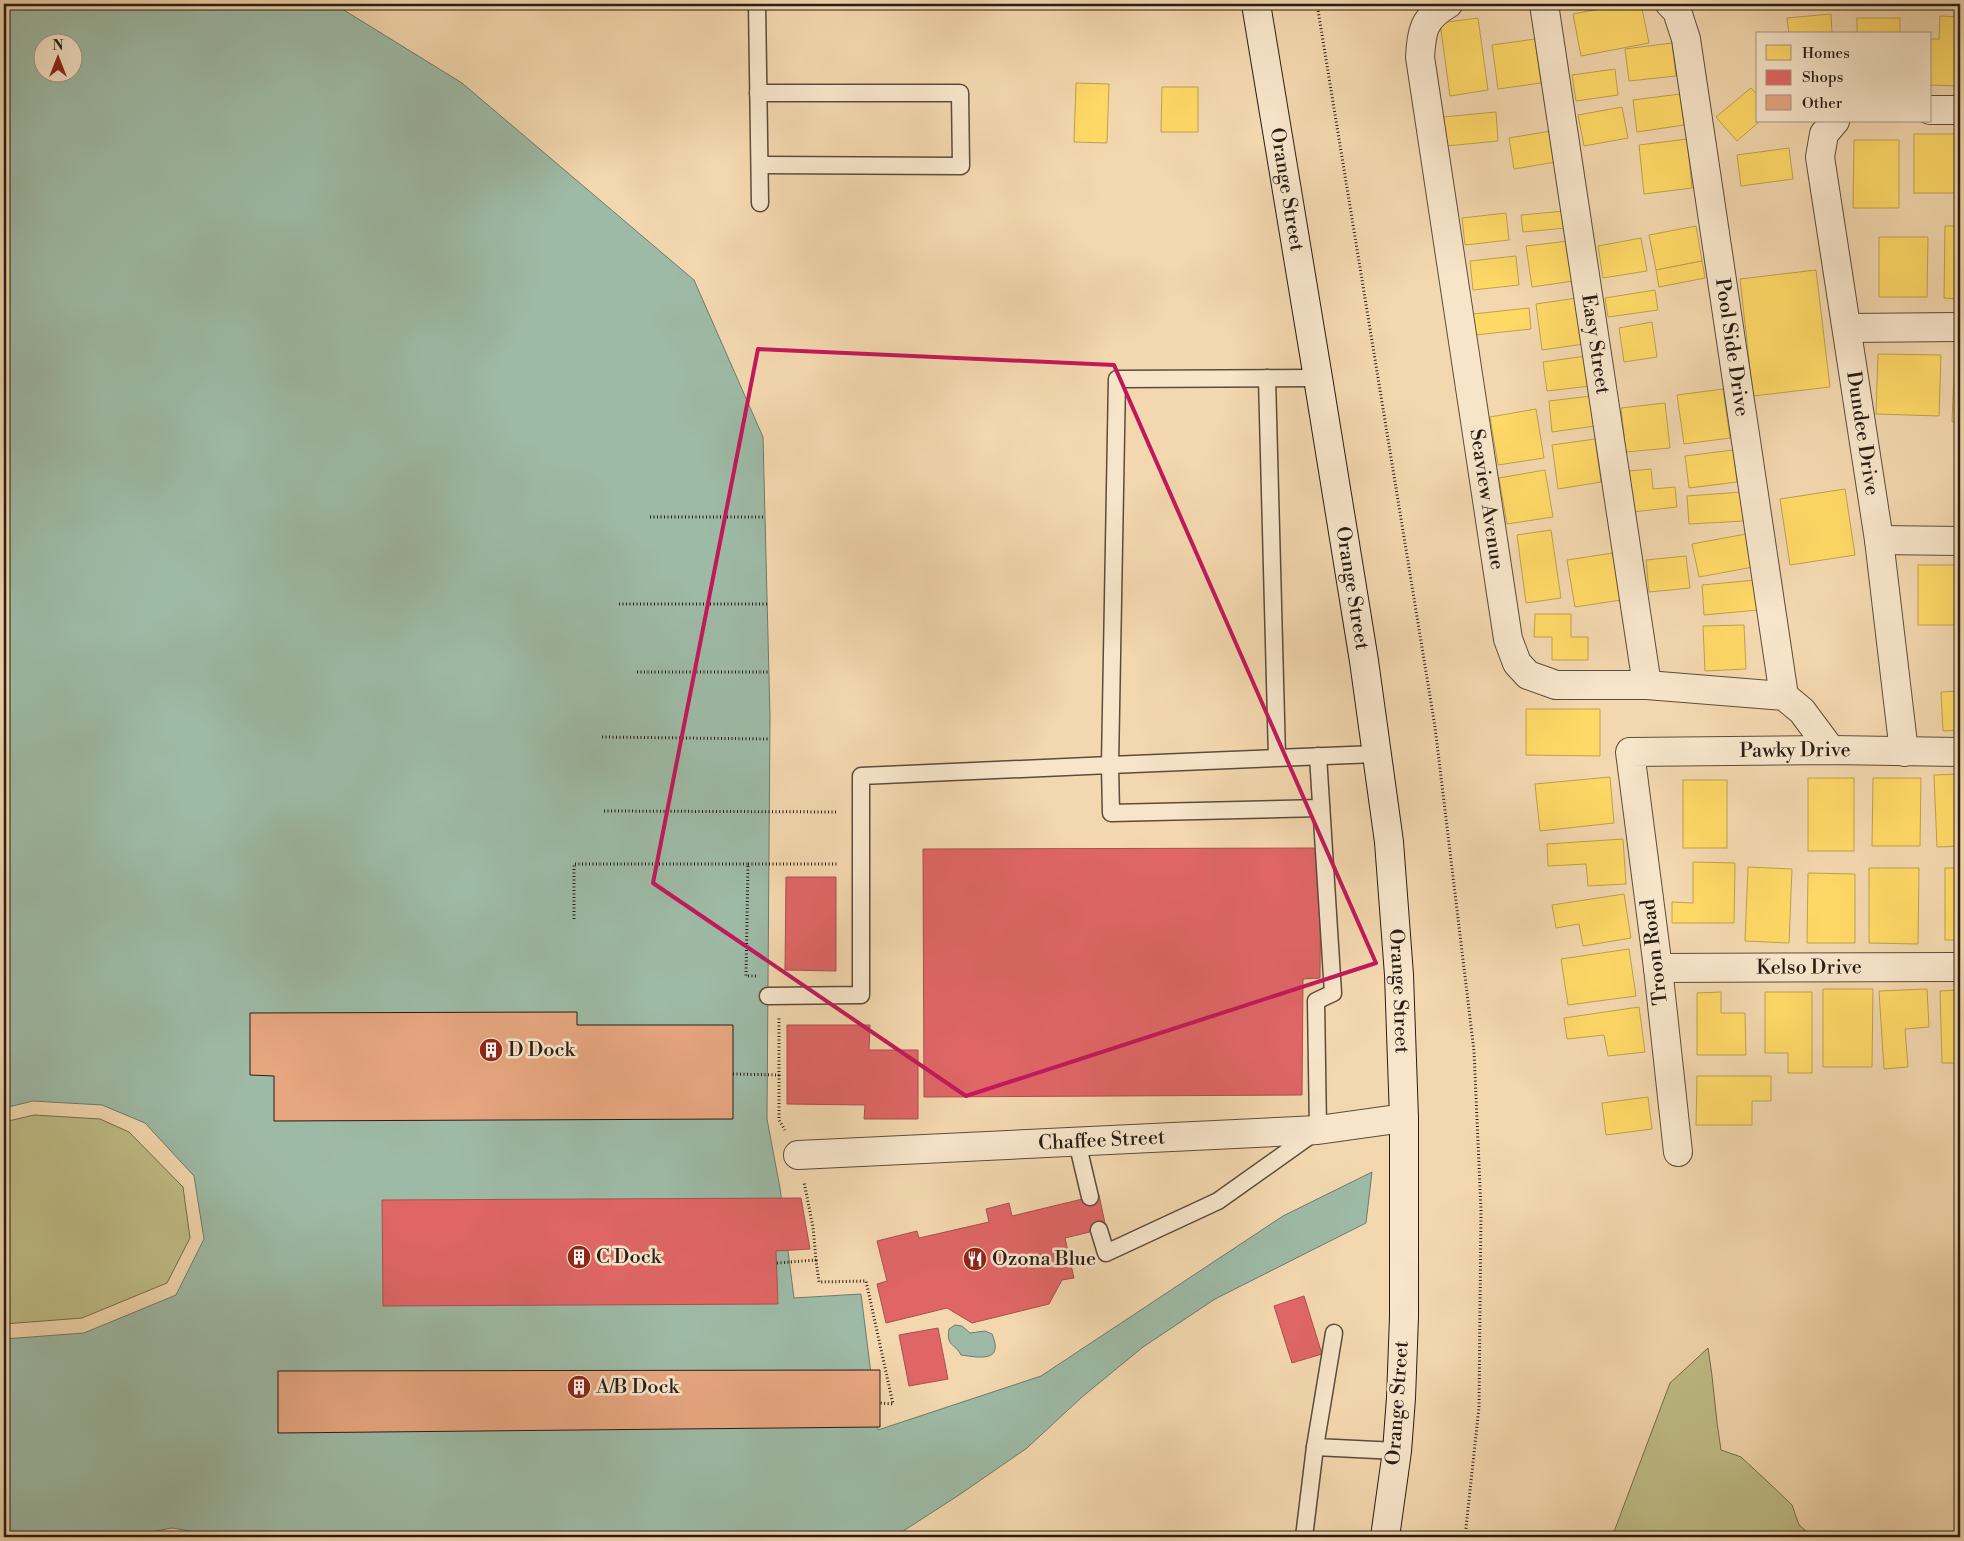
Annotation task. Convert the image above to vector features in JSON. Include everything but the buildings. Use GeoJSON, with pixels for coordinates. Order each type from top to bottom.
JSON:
{"type":"FeatureCollection","features":[{"type":"Feature","properties":{"kind":"street","name":"Orange Street"},"geometry":{"type":"LineString","coordinates":[[1256,4],[1364,661],[1375,754],[1389,842],[1400,975],[1404,1179],[1402,1380],[1396,1451],[1385,1537]]}},
{"type":"Feature","properties":{"kind":"street","name":"Seaview Avenue"},"geometry":{"type":"LineString","coordinates":[[1448,4],[1438,10],[1422,30],[1420,57],[1508,639],[1517,663],[1528,675],[1556,685],[1647,685],[1784,696]]}},
{"type":"Feature","properties":{"kind":"street","name":"Easy Street"},"geometry":{"type":"LineString","coordinates":[[1544,4],[1647,685]]}},
{"type":"Feature","properties":{"kind":"street","name":"Pool Side Drive"},"geometry":{"type":"LineString","coordinates":[[1670,4],[1677,10],[1686,39],[1784,696]]}},
{"type":"Feature","properties":{"kind":"street"},"geometry":{"type":"LineString","coordinates":[[1932,110],[1960,110]]}},
{"type":"Feature","properties":{"kind":"street","name":"Dundee Drive"},"geometry":{"type":"LineString","coordinates":[[1834,122],[1824,134],[1820,157],[1879,540],[1904,752]]}},
{"type":"Feature","properties":{"kind":"street"},"geometry":{"type":"LineString","coordinates":[[1847,328],[1960,327]]}},
{"type":"Feature","properties":{"kind":"street"},"geometry":{"type":"LineString","coordinates":[[1879,540],[1960,541]]}},
{"type":"Feature","properties":{"kind":"street"},"geometry":{"type":"LineString","coordinates":[[1784,696],[1802,711],[1831,750]]}},
{"type":"Feature","properties":{"kind":"street","name":"Pawky Drive"},"geometry":{"type":"LineString","coordinates":[[1630,752],[1831,750],[1960,752]]}},
{"type":"Feature","properties":{"kind":"street","name":"Troon Road"},"geometry":{"type":"LineString","coordinates":[[1630,752],[1658,968],[1678,1152]]}},
{"type":"Feature","properties":{"kind":"street","name":"Kelso Drive"},"geometry":{"type":"LineString","coordinates":[[1658,968],[1960,967]]}},
{"type":"Feature","properties":{"kind":"street","name":"Chaffee Street"},"geometry":{"type":"LineString","coordinates":[[798,1155],[1318,1130],[1404,1118]]}},
{"type":"Feature","properties":{"kind":"lane"},"geometry":{"type":"LineString","coordinates":[[757,4],[760,203]]}},
{"type":"Feature","properties":{"kind":"lane"},"geometry":{"type":"LineString","coordinates":[[758,93],[960,93],[961,166],[760,165]]}},
{"type":"Feature","properties":{"kind":"lane"},"geometry":{"type":"LineString","coordinates":[[1267,378],[1277,757]]}},
{"type":"Feature","properties":{"kind":"lane"},"geometry":{"type":"LineString","coordinates":[[1318,378],[1117,379],[1110,765],[1111,813],[1321,808]]}},
{"type":"Feature","properties":{"kind":"lane"},"geometry":{"type":"LineString","coordinates":[[768,996],[862,995],[861,776],[1375,754]]}},
{"type":"Feature","properties":{"kind":"lane"},"geometry":{"type":"LineString","coordinates":[[1098,1230],[1106,1253],[1218,1201],[1318,1130],[1316,1001],[1333,993],[1318,756]]}},
{"type":"Feature","properties":{"kind":"lane"},"geometry":{"type":"LineString","coordinates":[[1077,1142],[1090,1197]]}},
{"type":"Feature","properties":{"kind":"lane"},"geometry":{"type":"LineString","coordinates":[[1304,1537],[1315,1447],[1334,1333]]}},
{"type":"Feature","properties":{"kind":"lane"},"geometry":{"type":"LineString","coordinates":[[1315,1447],[1396,1451]]}},
{"type":"Feature","properties":{"kind":"path"},"geometry":{"type":"LineString","coordinates":[[1317,4],[1434,727],[1474,1051],[1481,1210],[1479,1407],[1465,1537]]}},
{"type":"Feature","properties":{"kind":"path"},"geometry":{"type":"LineString","coordinates":[[650,517],[765,517]]}},
{"type":"Feature","properties":{"kind":"path"},"geometry":{"type":"LineString","coordinates":[[619,604],[768,604]]}},
{"type":"Feature","properties":{"kind":"path"},"geometry":{"type":"LineString","coordinates":[[637,672],[769,672]]}},
{"type":"Feature","properties":{"kind":"path"},"geometry":{"type":"LineString","coordinates":[[602,737],[770,739]]}},
{"type":"Feature","properties":{"kind":"path"},"geometry":{"type":"LineString","coordinates":[[604,811],[861,812]]}},
{"type":"Feature","properties":{"kind":"path"},"geometry":{"type":"LineString","coordinates":[[574,919],[574,864],[861,864]]}},
{"type":"Feature","properties":{"kind":"path"},"geometry":{"type":"LineString","coordinates":[[746,976],[748,864]]}},
{"type":"Feature","properties":{"kind":"path"},"geometry":{"type":"LineString","coordinates":[[732,1074],[779,1075],[778,1022],[787,996]]}},
{"type":"Feature","properties":{"kind":"path"},"geometry":{"type":"LineString","coordinates":[[816,1260],[819,1282],[866,1281],[893,1404],[880,1403]]}},
{"type":"Feature","properties":{"kind":"highlighted area"},"geometry":{"type":"Polygon","coordinates":[[[758,349],[1114,365],[1376,963],[966,1096],[653,883],[758,349]]]}},
{"type":"Feature","properties":{"kind":"shaded area"},"geometry":{"type":"Polygon","coordinates":[[[4,4],[334,4],[462,83],[694,280],[763,437],[770,717],[767,1119],[780,1188],[794,1298],[861,1294],[878,1430],[1041,1376],[1283,1216],[1372,1172],[1366,1223],[1215,1299],[1143,1347],[1082,1397],[1027,1448],[894,1537],[227,1537],[172,1528],[125,1537],[4,1537],[4,1339],[84,1333],[176,1295],[204,1239],[194,1176],[145,1123],[102,1105],[33,1101],[4,1108],[4,4]]]}},
{"type":"Feature","properties":{"kind":"shaded area"},"geometry":{"type":"Polygon","coordinates":[[[34,1115],[100,1119],[129,1132],[183,1187],[190,1238],[167,1283],[82,1318],[4,1324],[4,1122],[34,1115]]]}},
{"type":"Feature","properties":{"kind":"shaded area"},"geometry":{"type":"Polygon","coordinates":[[[955,1325],[962,1326],[970,1333],[985,1331],[992,1334],[995,1343],[993,1354],[983,1357],[961,1355],[950,1342],[948,1335],[949,1329],[955,1325]]]}},
{"type":"Feature","properties":{"kind":"shaded area"},"geometry":{"type":"Polygon","coordinates":[[[1708,1348],[1721,1450],[1741,1457],[1768,1482],[1792,1505],[1799,1525],[1813,1537],[1612,1537],[1670,1383],[1708,1348]]]}},
{"type":"Feature","properties":{"kind":"place","name":"D Dock"},"geometry":{"type":"Point","coordinates":[491,1050]}},
{"type":"Feature","properties":{"kind":"place","name":"C Dock"},"geometry":{"type":"Point","coordinates":[579,1257]}},
{"type":"Feature","properties":{"kind":"place","name":"Ozona Blue"},"geometry":{"type":"Point","coordinates":[975,1259]}},
{"type":"Feature","properties":{"kind":"place","name":"A/B Dock"},"geometry":{"type":"Point","coordinates":[579,1387]}}]}
